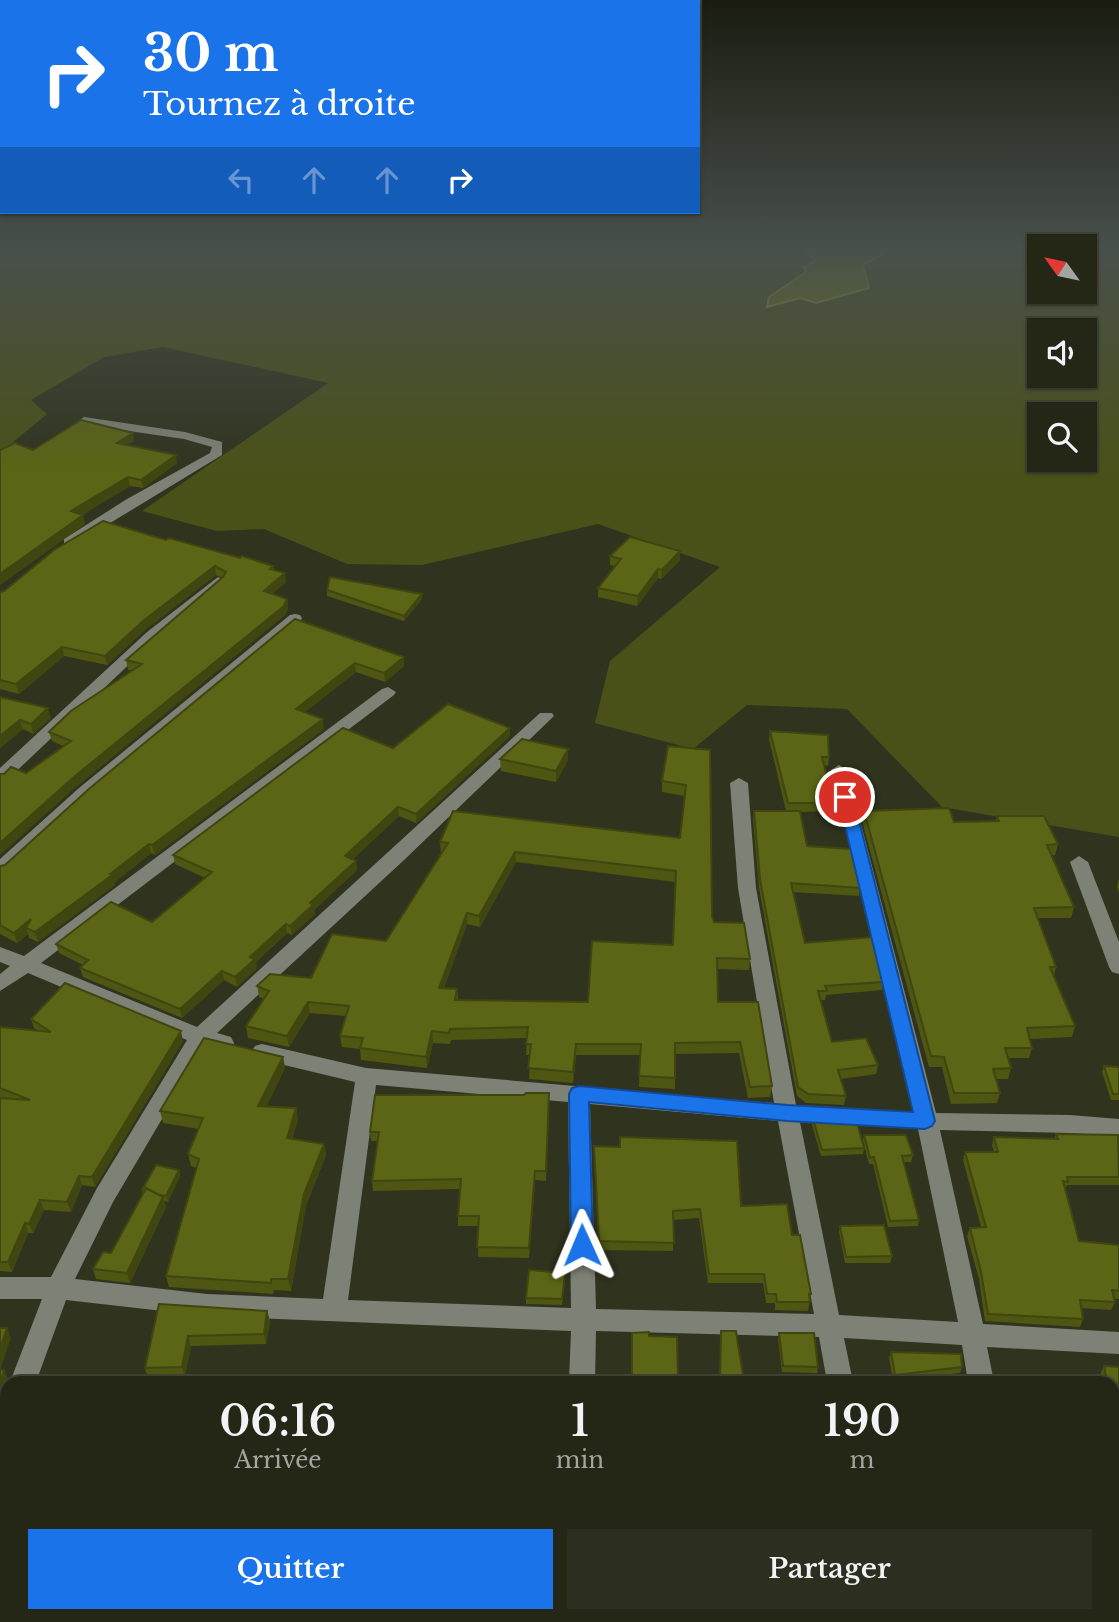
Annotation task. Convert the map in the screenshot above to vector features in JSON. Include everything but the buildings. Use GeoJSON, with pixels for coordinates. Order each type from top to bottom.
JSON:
{"type":"FeatureCollection","features":[{"type":"Feature","properties":{"kind":"street"},"geometry":{"type":"LineString","coordinates":[[62,547],[132,502],[216,455],[218,449],[218,444],[214,441],[84,421]]}},
{"type":"Feature","properties":{"kind":"street"},"geometry":{"type":"LineString","coordinates":[[0,777],[152,635],[218,581]]}},
{"type":"Feature","properties":{"kind":"street"},"geometry":{"type":"LineString","coordinates":[[0,869],[85,792],[295,618]]}},
{"type":"Feature","properties":{"kind":"street"},"geometry":{"type":"LineString","coordinates":[[0,984],[388,692]]}},
{"type":"Feature","properties":{"kind":"street"},"geometry":{"type":"LineString","coordinates":[[25,1376],[58,1288],[105,1195],[200,1037],[546,716]]}},
{"type":"Feature","properties":{"kind":"street"},"geometry":{"type":"LineString","coordinates":[[839,770],[925,1121],[980,1376]]}},
{"type":"Feature","properties":{"kind":"street"},"geometry":{"type":"LineString","coordinates":[[739,783],[747,888],[787,1113],[839,1376]]}},
{"type":"Feature","properties":{"kind":"street"},"geometry":{"type":"LineString","coordinates":[[1079,862],[1119,967]]}},
{"type":"Feature","properties":{"kind":"street"},"geometry":{"type":"LineString","coordinates":[[0,954],[200,1037],[366,1076],[787,1113],[1119,1128]]}},
{"type":"Feature","properties":{"kind":"street"},"geometry":{"type":"LineString","coordinates":[[334,1310],[366,1076]]}},
{"type":"Feature","properties":{"kind":"street"},"geometry":{"type":"LineString","coordinates":[[579,1094],[584,1320],[582,1376]]}},
{"type":"Feature","properties":{"kind":"street"},"geometry":{"type":"LineString","coordinates":[[0,1288],[58,1288],[206,1305],[584,1320],[830,1326],[1119,1343]]}},
{"type":"Feature","properties":{"kind":"shaded area"},"geometry":{"type":"Polygon","coordinates":[[[0,323],[1027,323],[1027,388],[1097,388],[1097,323],[1119,323],[1119,837],[942,807],[847,709],[747,705],[693,749],[595,723],[610,661],[720,567],[598,524],[422,565],[347,564],[264,529],[217,531],[142,511],[328,383],[163,347],[104,357],[31,400],[47,414],[0,453],[0,323]]]}},
{"type":"Feature","properties":{"kind":"route"},"geometry":{"type":"LineString","coordinates":[[582,1245],[579,1094],[787,1113],[925,1121],[845,797]]}}]}
